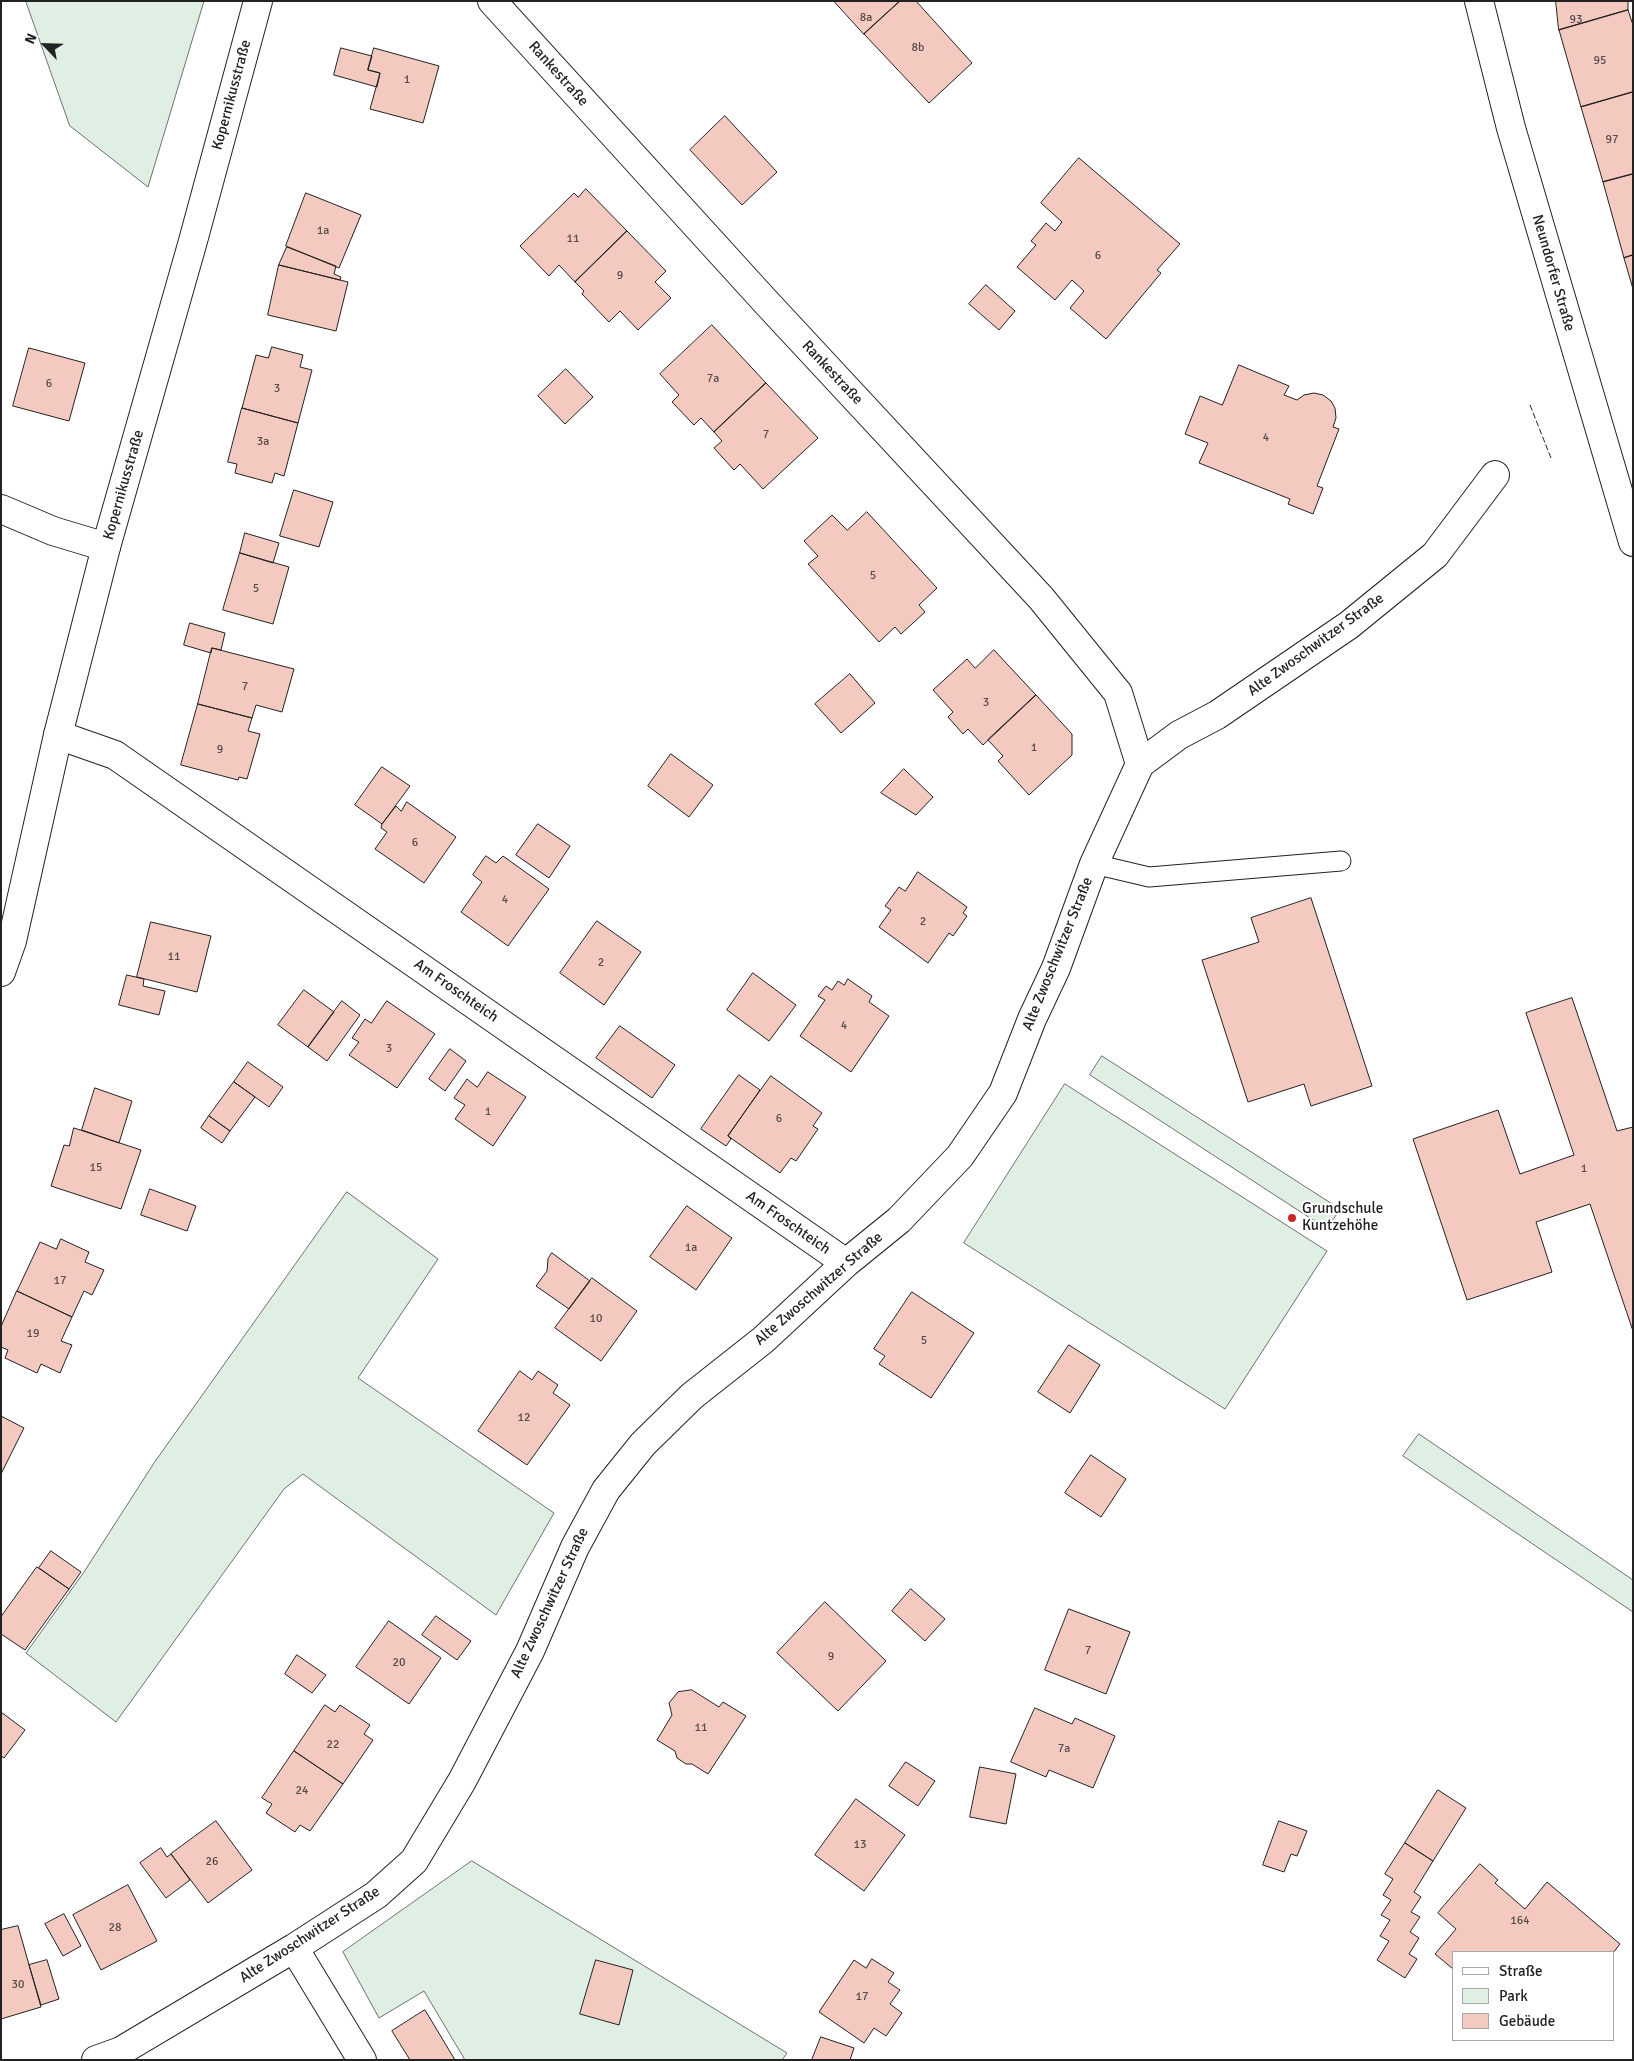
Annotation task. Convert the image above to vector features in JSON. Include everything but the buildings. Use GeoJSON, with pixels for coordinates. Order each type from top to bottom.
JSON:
{"type":"FeatureCollection","features":[{"type":"Feature","properties":{"kind":"street","name":"Kopernikusstraße"},"geometry":{"type":"LineString","coordinates":[[1,972],[12,940],[58,735],[106,546],[191,251],[258,1]]}},
{"type":"Feature","properties":{"kind":"street","name":"Rankestraße"},"geometry":{"type":"LineString","coordinates":[[492,1],[765,301],[1041,598],[1118,693],[1140,764]]}},
{"type":"Feature","properties":{"kind":"street","name":"Neundorfer Straße"},"geometry":{"type":"LineString","coordinates":[[1479,1],[1511,128],[1633,542]]}},
{"type":"Feature","properties":{"kind":"street","name":"Alte Zwoschwitzer Straße"},"geometry":{"type":"LineString","coordinates":[[96,2060],[121,2051],[294,1948],[376,1895],[414,1862],[462,1781],[530,1651],[575,1546],[606,1490],[643,1444],[692,1396],[763,1340],[846,1264],[899,1220],[960,1156],[1003,1093],[1032,1018],[1056,968],[1094,864],[1140,764],[1178,736],[1217,715],[1349,625],[1435,555],[1495,475]]}},
{"type":"Feature","properties":{"kind":"street"},"geometry":{"type":"LineString","coordinates":[[1,509],[53,531],[106,546]]}},
{"type":"Feature","properties":{"kind":"street","name":"Am Froschteich"},"geometry":{"type":"LineString","coordinates":[[58,735],[115,755],[416,962],[583,1082],[846,1264]]}},
{"type":"Feature","properties":{"kind":"street"},"geometry":{"type":"LineString","coordinates":[[294,1948],[362,2060]]}},
{"type":"Feature","properties":{"kind":"lane"},"geometry":{"type":"LineString","coordinates":[[1094,864],[1149,877],[1341,861]]}},
{"type":"Feature","properties":{"kind":"green space"},"geometry":{"type":"Polygon","coordinates":[[[26,1],[204,1],[148,187],[70,126],[26,1]]]}},
{"type":"Feature","properties":{"kind":"green space"},"geometry":{"type":"Polygon","coordinates":[[[1102,1056],[1340,1209],[1327,1229],[1090,1075],[1102,1056]]]}},
{"type":"Feature","properties":{"kind":"green space"},"geometry":{"type":"Polygon","coordinates":[[[1065,1084],[1327,1251],[1225,1409],[964,1243],[1065,1084]]]}},
{"type":"Feature","properties":{"kind":"green space"},"geometry":{"type":"Polygon","coordinates":[[[347,1192],[438,1259],[358,1378],[554,1513],[496,1615],[303,1474],[284,1489],[116,1722],[26,1653],[84,1572],[154,1463],[347,1192]]]}},
{"type":"Feature","properties":{"kind":"green space"},"geometry":{"type":"Polygon","coordinates":[[[1419,1434],[1633,1580],[1633,1612],[1403,1456],[1419,1434]]]}},
{"type":"Feature","properties":{"kind":"green space"},"geometry":{"type":"Polygon","coordinates":[[[472,1861],[787,2053],[782,2060],[465,2060],[424,1991],[379,2018],[343,1952],[472,1861]]]}},
{"type":"Feature","properties":{"kind":"fence"},"geometry":{"type":"LineString","coordinates":[[1530,405],[1551,458]]}},
{"type":"Feature","properties":{"kind":"place","name":"Grundschule Kuntzehöhe"},"geometry":{"type":"Point","coordinates":[1292,1218]}}]}
